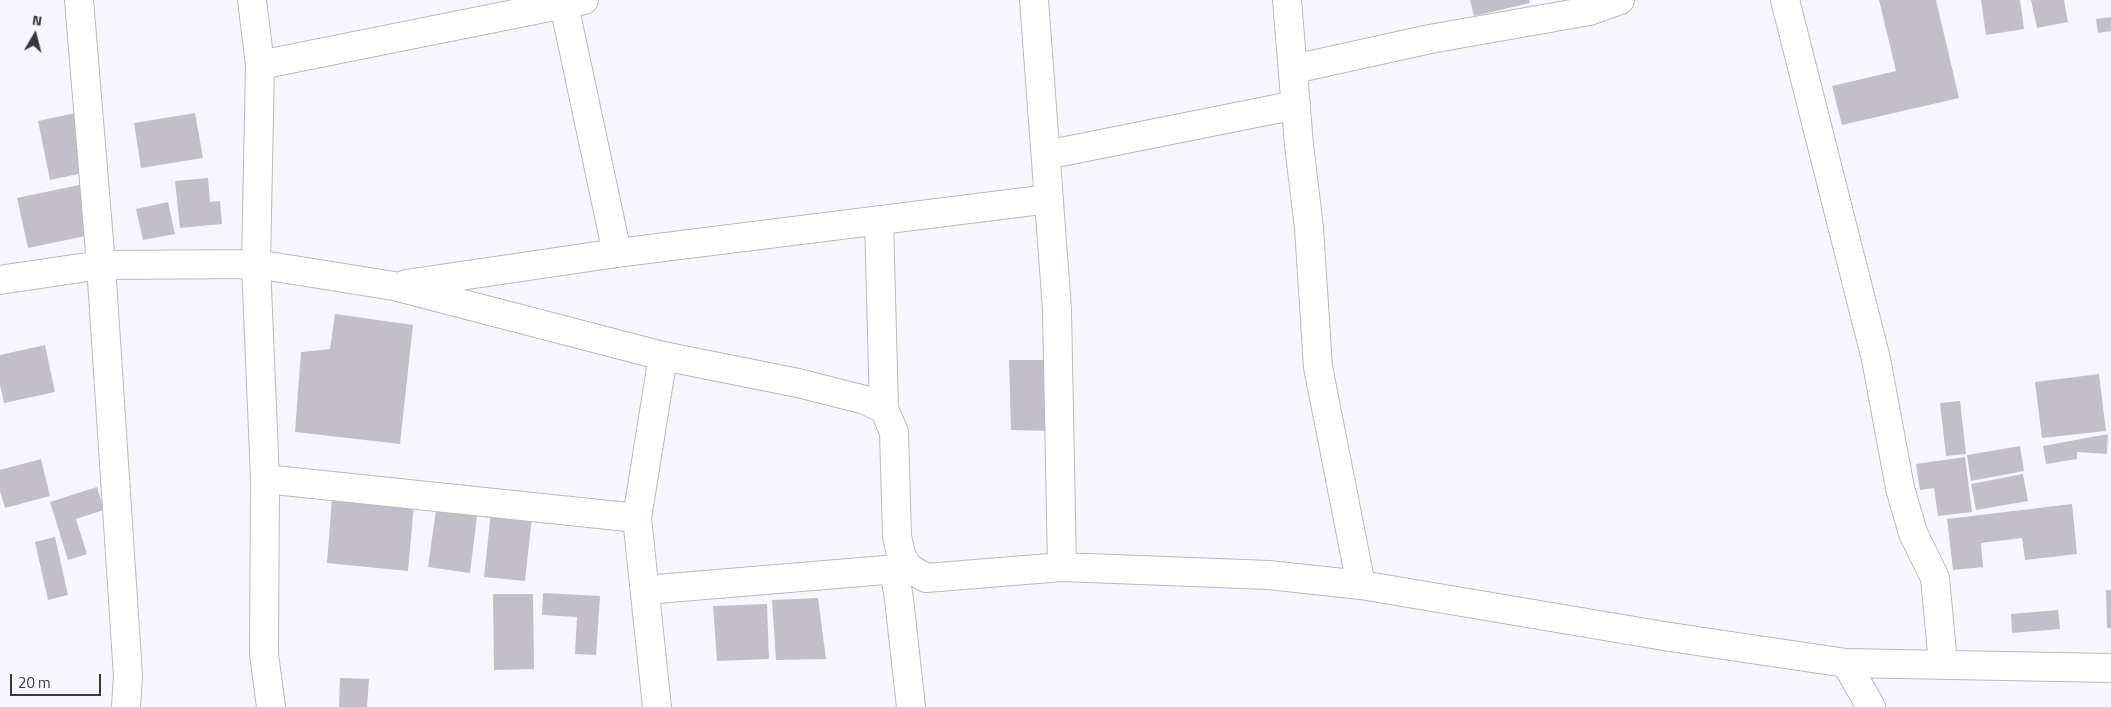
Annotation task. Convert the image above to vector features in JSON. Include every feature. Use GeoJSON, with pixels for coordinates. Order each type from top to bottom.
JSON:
{"type":"FeatureCollection","features":[{"type":"Feature","properties":{"kind":"street"},"geometry":{"type":"LineString","coordinates":[[78,0],[101,264],[128,676],[126,707]]}},
{"type":"Feature","properties":{"kind":"street"},"geometry":{"type":"LineString","coordinates":[[252,0],[260,65],[256,264],[265,479],[264,654],[271,707]]}},
{"type":"Feature","properties":{"kind":"street"},"geometry":{"type":"LineString","coordinates":[[1034,0],[1057,309],[1062,567]]}},
{"type":"Feature","properties":{"kind":"street"},"geometry":{"type":"LineString","coordinates":[[1287,0],[1309,228],[1318,367],[1361,585]]}},
{"type":"Feature","properties":{"kind":"street"},"geometry":{"type":"LineString","coordinates":[[1294,69],[1430,39],[1589,11],[1620,0]]}},
{"type":"Feature","properties":{"kind":"street"},"geometry":{"type":"LineString","coordinates":[[1785,0],[1876,359],[1900,488],[1913,534],[1935,578],[1943,664]]}},
{"type":"Feature","properties":{"kind":"street"},"geometry":{"type":"LineString","coordinates":[[260,65],[570,1],[617,253]]}},
{"type":"Feature","properties":{"kind":"street"},"geometry":{"type":"LineString","coordinates":[[1046,155],[1296,105]]}},
{"type":"Feature","properties":{"kind":"street"},"geometry":{"type":"LineString","coordinates":[[394,286],[617,253],[1049,199]]}},
{"type":"Feature","properties":{"kind":"street"},"geometry":{"type":"LineString","coordinates":[[879,220],[884,409],[894,432],[897,536],[901,555],[899,599],[911,707]]}},
{"type":"Feature","properties":{"kind":"street"},"geometry":{"type":"LineString","coordinates":[[0,280],[101,264],[256,264],[394,286],[663,356],[798,383],[865,400],[884,409]]}},
{"type":"Feature","properties":{"kind":"street"},"geometry":{"type":"LineString","coordinates":[[657,707],[638,518],[663,356]]}},
{"type":"Feature","properties":{"kind":"street"},"geometry":{"type":"LineString","coordinates":[[265,479],[638,518]]}},
{"type":"Feature","properties":{"kind":"street"},"geometry":{"type":"LineString","coordinates":[[645,590],[901,569],[926,578],[1062,567],[1259,574],[1361,585],[1670,637],[1846,663],[2111,668]]}},
{"type":"Feature","properties":{"kind":"street"},"geometry":{"type":"LineString","coordinates":[[1846,663],[1871,707]]}},
{"type":"Feature","properties":{"kind":"building"},"geometry":{"type":"Polygon","coordinates":[[[1470,0],[1529,0],[1530,3],[1474,16],[1470,0]]]}},
{"type":"Feature","properties":{"kind":"building"},"geometry":{"type":"Polygon","coordinates":[[[1879,0],[1936,0],[1959,98],[1842,125],[1832,86],[1896,71],[1879,0]]]}},
{"type":"Feature","properties":{"kind":"building"},"geometry":{"type":"Polygon","coordinates":[[[1981,0],[2020,0],[2024,29],[1986,35],[1981,0]]]}},
{"type":"Feature","properties":{"kind":"building"},"geometry":{"type":"Polygon","coordinates":[[[2031,0],[2064,0],[2068,22],[2037,28],[2031,0]]]}},
{"type":"Feature","properties":{"kind":"building"},"geometry":{"type":"Polygon","coordinates":[[[2111,17],[2111,31],[2098,33],[2096,19],[2111,17]]]}},
{"type":"Feature","properties":{"kind":"building"},"geometry":{"type":"Polygon","coordinates":[[[80,112],[92,171],[50,180],[38,121],[80,112]]]}},
{"type":"Feature","properties":{"kind":"building"},"geometry":{"type":"Polygon","coordinates":[[[195,113],[203,158],[141,168],[134,123],[195,113]]]}},
{"type":"Feature","properties":{"kind":"building"},"geometry":{"type":"Polygon","coordinates":[[[208,178],[210,202],[220,201],[222,224],[180,228],[175,181],[208,178]]]}},
{"type":"Feature","properties":{"kind":"building"},"geometry":{"type":"Polygon","coordinates":[[[84,184],[95,234],[28,248],[17,198],[84,184]]]}},
{"type":"Feature","properties":{"kind":"building"},"geometry":{"type":"Polygon","coordinates":[[[168,202],[175,234],[143,240],[136,209],[168,202]]]}},
{"type":"Feature","properties":{"kind":"building"},"geometry":{"type":"Polygon","coordinates":[[[335,314],[413,325],[400,444],[295,432],[301,352],[330,349],[335,314]]]}},
{"type":"Feature","properties":{"kind":"building"},"geometry":{"type":"Polygon","coordinates":[[[45,345],[55,392],[4,403],[0,385],[0,355],[45,345]]]}},
{"type":"Feature","properties":{"kind":"building"},"geometry":{"type":"Polygon","coordinates":[[[1009,360],[1051,360],[1053,431],[1011,430],[1009,360]]]}},
{"type":"Feature","properties":{"kind":"building"},"geometry":{"type":"Polygon","coordinates":[[[2099,374],[2106,431],[2042,438],[2035,382],[2099,374]]]}},
{"type":"Feature","properties":{"kind":"building"},"geometry":{"type":"Polygon","coordinates":[[[1960,401],[1966,454],[1946,456],[1940,403],[1960,401]]]}},
{"type":"Feature","properties":{"kind":"building"},"geometry":{"type":"Polygon","coordinates":[[[2108,434],[2107,454],[2077,452],[2077,459],[2046,464],[2043,446],[2108,434]]]}},
{"type":"Feature","properties":{"kind":"building"},"geometry":{"type":"Polygon","coordinates":[[[2020,446],[2024,471],[1971,481],[1967,455],[2020,446]]]}},
{"type":"Feature","properties":{"kind":"building"},"geometry":{"type":"Polygon","coordinates":[[[1965,457],[1972,512],[1938,516],[1934,488],[1920,490],[1916,464],[1965,457]]]}},
{"type":"Feature","properties":{"kind":"building"},"geometry":{"type":"Polygon","coordinates":[[[41,459],[50,496],[5,508],[0,491],[0,470],[41,459]]]}},
{"type":"Feature","properties":{"kind":"building"},"geometry":{"type":"Polygon","coordinates":[[[2023,474],[2028,501],[1976,510],[1971,484],[2023,474]]]}},
{"type":"Feature","properties":{"kind":"building"},"geometry":{"type":"Polygon","coordinates":[[[97,487],[104,510],[76,519],[87,554],[68,560],[50,502],[97,487]]]}},
{"type":"Feature","properties":{"kind":"building"},"geometry":{"type":"Polygon","coordinates":[[[332,498],[414,505],[408,571],[327,563],[332,498]]]}},
{"type":"Feature","properties":{"kind":"building"},"geometry":{"type":"Polygon","coordinates":[[[437,503],[478,508],[470,573],[428,567],[437,503]]]}},
{"type":"Feature","properties":{"kind":"building"},"geometry":{"type":"Polygon","coordinates":[[[2072,504],[2077,554],[2025,560],[2022,538],[1981,543],[1983,567],[1953,570],[1947,519],[2072,504]]]}},
{"type":"Feature","properties":{"kind":"building"},"geometry":{"type":"Polygon","coordinates":[[[491,512],[532,517],[525,581],[484,577],[491,512]]]}},
{"type":"Feature","properties":{"kind":"building"},"geometry":{"type":"Polygon","coordinates":[[[55,537],[68,595],[48,600],[35,542],[55,537]]]}},
{"type":"Feature","properties":{"kind":"building"},"geometry":{"type":"Polygon","coordinates":[[[2106,590],[2111,590],[2111,628],[2107,628],[2106,590]]]}},
{"type":"Feature","properties":{"kind":"building"},"geometry":{"type":"Polygon","coordinates":[[[543,593],[600,596],[596,655],[575,654],[577,617],[542,615],[543,593]]]}},
{"type":"Feature","properties":{"kind":"building"},"geometry":{"type":"Polygon","coordinates":[[[493,594],[533,594],[534,669],[494,670],[493,594]]]}},
{"type":"Feature","properties":{"kind":"building"},"geometry":{"type":"Polygon","coordinates":[[[818,598],[826,659],[776,660],[772,600],[818,598]]]}},
{"type":"Feature","properties":{"kind":"building"},"geometry":{"type":"Polygon","coordinates":[[[767,604],[769,659],[717,661],[713,606],[767,604]]]}},
{"type":"Feature","properties":{"kind":"building"},"geometry":{"type":"Polygon","coordinates":[[[2058,610],[2060,629],[2012,633],[2011,614],[2058,610]]]}},
{"type":"Feature","properties":{"kind":"building"},"geometry":{"type":"Polygon","coordinates":[[[340,678],[369,679],[367,707],[339,707],[340,678]]]}}]}
